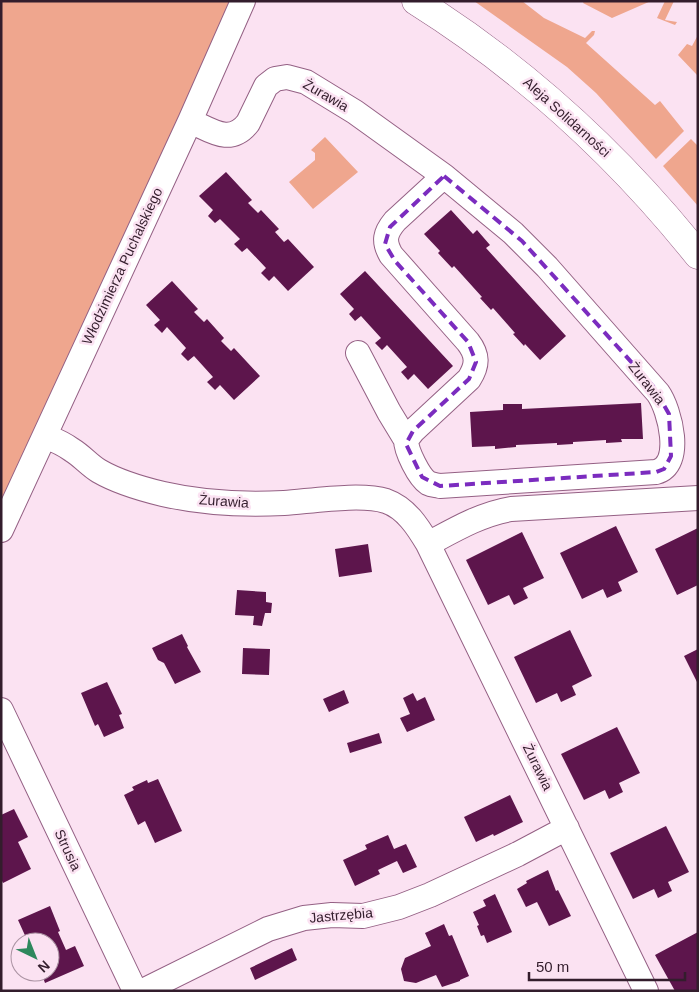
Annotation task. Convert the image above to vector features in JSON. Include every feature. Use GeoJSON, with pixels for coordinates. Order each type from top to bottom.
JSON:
{"type":"FeatureCollection","features":[{"type":"Feature","properties":{"kind":"main road","name":"Aleja Solidarności"},"geometry":{"type":"LineString","coordinates":[[416,1],[496,56],[560,108],[622,168],[698,255]]}},
{"type":"Feature","properties":{"kind":"street","name":"Włodzimierza Puchalskiego"},"geometry":{"type":"LineString","coordinates":[[1,530],[46,436],[87,340],[190,121],[243,1]]}},
{"type":"Feature","properties":{"kind":"street","name":"Żurawia"},"geometry":{"type":"LineString","coordinates":[[190,121],[219,134],[229,136],[235,134],[248,123],[266,86],[275,79],[293,78],[314,86],[355,112],[444,176],[501,222],[522,242],[663,399],[669,414],[671,456],[664,469],[656,472],[440,486],[430,484],[422,477],[410,455],[406,440],[358,353]]}},
{"type":"Feature","properties":{"kind":"street"},"geometry":{"type":"LineString","coordinates":[[406,440],[412,431],[465,384],[476,362],[472,347],[395,261],[385,244],[390,227],[444,176]]}},
{"type":"Feature","properties":{"kind":"street","name":"Żurawia"},"geometry":{"type":"LineString","coordinates":[[46,436],[70,448],[101,472],[129,484],[165,495],[255,504],[364,498],[387,502],[407,515],[416,524],[428,544],[646,991]]}},
{"type":"Feature","properties":{"kind":"street"},"geometry":{"type":"LineString","coordinates":[[428,544],[476,519],[499,511],[698,498]]}},
{"type":"Feature","properties":{"kind":"street","name":"Strusia"},"geometry":{"type":"LineString","coordinates":[[1,710],[135,991]]}},
{"type":"Feature","properties":{"kind":"street","name":"Jastrzębia"},"geometry":{"type":"LineString","coordinates":[[142,991],[268,929],[304,918],[332,915],[363,916],[399,907],[518,854],[567,828]]}},
{"type":"Feature","properties":{"kind":"highlighted area"},"geometry":{"type":"Polygon","coordinates":[[[444,176],[522,241],[653,386],[669,414],[671,456],[664,469],[656,472],[440,486],[422,477],[406,444],[413,431],[469,379],[476,362],[468,342],[395,261],[385,244],[390,227],[444,176]]]}},
{"type":"Feature","properties":{"kind":"shaded area"},"geometry":{"type":"Polygon","coordinates":[[[1,1],[231,1],[167,147],[1,508],[1,1]]]}},
{"type":"Feature","properties":{"kind":"shaded area"},"geometry":{"type":"Polygon","coordinates":[[[474,1],[522,1],[544,18],[585,38],[592,31],[595,31],[594,35],[586,43],[655,105],[660,101],[684,131],[656,159],[596,93],[567,67],[474,1]]]}},
{"type":"Feature","properties":{"kind":"shaded area"},"geometry":{"type":"Polygon","coordinates":[[[584,1],[651,1],[612,18],[583,3],[584,1]]]}},
{"type":"Feature","properties":{"kind":"shaded area"},"geometry":{"type":"Polygon","coordinates":[[[665,1],[674,1],[665,20],[677,22],[675,25],[657,18],[665,1]]]}},
{"type":"Feature","properties":{"kind":"shaded area"},"geometry":{"type":"Polygon","coordinates":[[[698,35],[697,75],[678,55],[687,44],[692,46],[698,35]]]}},
{"type":"Feature","properties":{"kind":"shaded area"},"geometry":{"type":"Polygon","coordinates":[[[325,137],[358,172],[313,209],[289,182],[315,160],[315,153],[311,150],[325,137]]]}},
{"type":"Feature","properties":{"kind":"shaded area"},"geometry":{"type":"Polygon","coordinates":[[[691,139],[698,146],[698,206],[663,166],[691,139]]]}},
{"type":"Feature","properties":{"kind":"building"},"geometry":{"type":"Polygon","coordinates":[[[226,172],[252,200],[248,203],[258,213],[261,210],[279,229],[275,232],[284,242],[288,239],[314,267],[288,291],[274,276],[269,281],[261,273],[266,268],[247,248],[242,252],[234,244],[240,239],[220,219],[215,223],[208,216],[213,210],[199,196],[226,172]]]}},
{"type":"Feature","properties":{"kind":"building"},"geometry":{"type":"Polygon","coordinates":[[[451,210],[473,234],[477,230],[490,245],[486,248],[566,336],[540,360],[513,334],[515,333],[493,308],[491,310],[480,298],[482,297],[454,266],[452,268],[438,253],[440,251],[424,234],[451,210]]]}},
{"type":"Feature","properties":{"kind":"building"},"geometry":{"type":"Polygon","coordinates":[[[365,271],[453,366],[428,389],[414,374],[408,380],[401,372],[407,367],[387,345],[382,350],[375,343],[381,338],[361,316],[355,321],[349,314],[354,309],[340,294],[365,271]]]}},
{"type":"Feature","properties":{"kind":"building"},"geometry":{"type":"Polygon","coordinates":[[[172,281],[198,309],[194,312],[204,322],[207,319],[224,338],[221,341],[231,351],[234,348],[260,376],[234,400],[220,385],[215,390],[207,382],[213,377],[194,356],[188,361],[181,354],[186,348],[167,327],[162,333],[154,325],[160,320],[146,305],[172,281]]]}},
{"type":"Feature","properties":{"kind":"building"},"geometry":{"type":"Polygon","coordinates":[[[641,403],[643,439],[621,439],[622,442],[606,443],[606,440],[557,445],[557,443],[516,445],[516,447],[495,449],[495,446],[472,447],[470,412],[503,410],[503,404],[522,404],[522,409],[641,403]]]}},
{"type":"Feature","properties":{"kind":"building"},"geometry":{"type":"Polygon","coordinates":[[[616,526],[638,572],[618,582],[622,591],[607,598],[603,589],[582,599],[560,553],[616,526]]]}},
{"type":"Feature","properties":{"kind":"building"},"geometry":{"type":"Polygon","coordinates":[[[698,528],[698,585],[677,595],[655,549],[698,528]]]}},
{"type":"Feature","properties":{"kind":"building"},"geometry":{"type":"Polygon","coordinates":[[[522,532],[544,578],[523,588],[528,598],[514,605],[509,595],[488,605],[466,560],[522,532]]]}},
{"type":"Feature","properties":{"kind":"building"},"geometry":{"type":"Polygon","coordinates":[[[368,544],[372,572],[339,577],[335,549],[368,544]]]}},
{"type":"Feature","properties":{"kind":"building"},"geometry":{"type":"Polygon","coordinates":[[[237,590],[266,592],[266,602],[272,603],[271,613],[265,613],[262,626],[253,625],[254,616],[235,615],[237,590]]]}},
{"type":"Feature","properties":{"kind":"building"},"geometry":{"type":"Polygon","coordinates":[[[570,630],[592,676],[572,686],[576,695],[561,702],[557,693],[536,703],[514,657],[570,630]]]}},
{"type":"Feature","properties":{"kind":"building"},"geometry":{"type":"Polygon","coordinates":[[[182,634],[201,672],[175,684],[164,663],[158,660],[152,648],[182,634]]]}},
{"type":"Feature","properties":{"kind":"building"},"geometry":{"type":"Polygon","coordinates":[[[243,648],[270,649],[269,675],[242,674],[243,648]]]}},
{"type":"Feature","properties":{"kind":"building"},"geometry":{"type":"Polygon","coordinates":[[[698,649],[698,684],[684,656],[698,649]]]}},
{"type":"Feature","properties":{"kind":"building"},"geometry":{"type":"Polygon","coordinates":[[[107,682],[122,714],[119,715],[124,728],[104,737],[98,724],[95,726],[81,693],[107,682]]]}},
{"type":"Feature","properties":{"kind":"building"},"geometry":{"type":"Polygon","coordinates":[[[344,690],[349,703],[329,712],[323,699],[344,690]]]}},
{"type":"Feature","properties":{"kind":"building"},"geometry":{"type":"Polygon","coordinates":[[[413,693],[417,701],[425,697],[435,720],[407,732],[400,718],[410,714],[403,698],[413,693]]]}},
{"type":"Feature","properties":{"kind":"building"},"geometry":{"type":"Polygon","coordinates":[[[617,727],[640,773],[619,783],[623,792],[609,799],[605,790],[584,800],[561,754],[617,727]]]}},
{"type":"Feature","properties":{"kind":"building"},"geometry":{"type":"Polygon","coordinates":[[[379,733],[382,743],[350,753],[347,743],[379,733]]]}},
{"type":"Feature","properties":{"kind":"building"},"geometry":{"type":"Polygon","coordinates":[[[158,779],[182,831],[155,843],[145,821],[138,825],[124,795],[134,790],[132,787],[147,780],[148,783],[158,779]]]}},
{"type":"Feature","properties":{"kind":"building"},"geometry":{"type":"Polygon","coordinates":[[[510,795],[523,822],[494,836],[493,834],[476,842],[464,817],[510,795]]]}},
{"type":"Feature","properties":{"kind":"building"},"geometry":{"type":"Polygon","coordinates":[[[14,809],[28,837],[18,842],[31,869],[3,883],[1,879],[1,815],[14,809]]]}},
{"type":"Feature","properties":{"kind":"building"},"geometry":{"type":"Polygon","coordinates":[[[666,826],[689,872],[668,882],[672,891],[658,898],[654,889],[633,899],[610,853],[666,826]]]}},
{"type":"Feature","properties":{"kind":"building"},"geometry":{"type":"Polygon","coordinates":[[[388,835],[394,849],[406,844],[417,867],[403,873],[397,861],[378,870],[380,874],[355,886],[343,860],[367,849],[365,845],[388,835]]]}},
{"type":"Feature","properties":{"kind":"building"},"geometry":{"type":"Polygon","coordinates":[[[548,870],[556,891],[558,890],[571,916],[549,926],[537,902],[526,907],[517,889],[527,883],[526,881],[548,870]]]}},
{"type":"Feature","properties":{"kind":"building"},"geometry":{"type":"Polygon","coordinates":[[[495,894],[512,932],[487,943],[484,935],[481,936],[477,926],[479,925],[473,912],[486,906],[483,900],[495,894]]]}},
{"type":"Feature","properties":{"kind":"building"},"geometry":{"type":"Polygon","coordinates":[[[50,906],[60,931],[23,932],[18,920],[50,906]]]}},
{"type":"Feature","properties":{"kind":"building"},"geometry":{"type":"Polygon","coordinates":[[[444,924],[449,936],[452,935],[469,976],[442,987],[436,975],[416,983],[404,981],[401,969],[405,958],[431,946],[425,933],[444,924]]]}},
{"type":"Feature","properties":{"kind":"building"},"geometry":{"type":"Polygon","coordinates":[[[698,932],[698,991],[675,991],[655,955],[698,932]]]}},
{"type":"Feature","properties":{"kind":"building"},"geometry":{"type":"Polygon","coordinates":[[[60,936],[66,950],[75,946],[84,966],[60,976],[60,936]]]}},
{"type":"Feature","properties":{"kind":"building"},"geometry":{"type":"Polygon","coordinates":[[[292,948],[297,960],[255,980],[250,968],[292,948]]]}}]}
